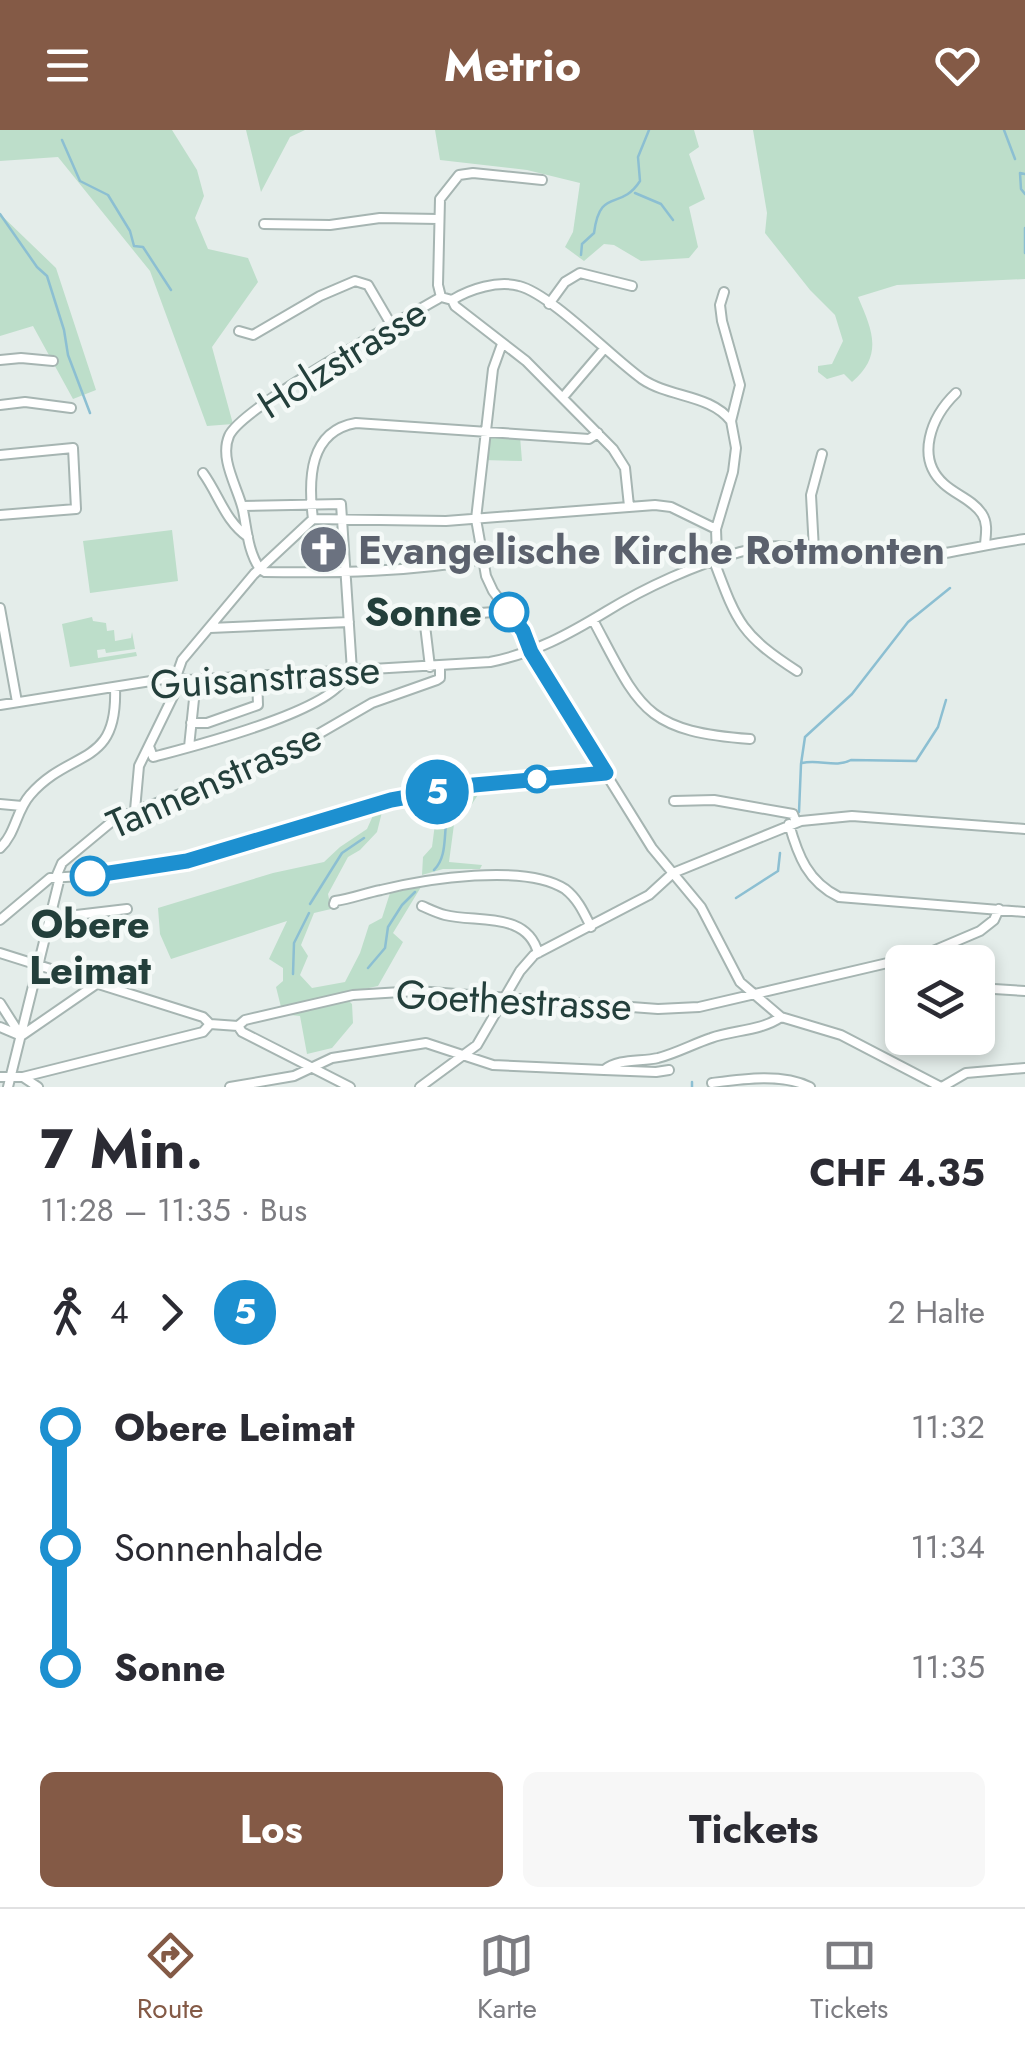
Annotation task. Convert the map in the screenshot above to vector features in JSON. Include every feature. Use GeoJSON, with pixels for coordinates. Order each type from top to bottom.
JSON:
{"type":"FeatureCollection","features":[{"type":"Feature","properties":{"kind":"street","name":"Holzstrasse"},"geometry":{"type":"LineString","coordinates":[[441,297],[440,199],[459,175],[542,180]]}},
{"type":"Feature","properties":{"kind":"street"},"geometry":{"type":"LineString","coordinates":[[264,224],[438,219]]}},
{"type":"Feature","properties":{"kind":"street"},"geometry":{"type":"LineString","coordinates":[[549,304],[565,282],[580,273],[632,286]]}},
{"type":"Feature","properties":{"kind":"street"},"geometry":{"type":"LineString","coordinates":[[239,331],[253,335],[320,296],[355,281],[368,285],[392,326]]}},
{"type":"Feature","properties":{"kind":"street"},"geometry":{"type":"LineString","coordinates":[[630,506],[626,468],[598,433],[526,360],[452,300],[488,287],[522,286],[651,385],[717,407],[731,422]]}},
{"type":"Feature","properties":{"kind":"street"},"geometry":{"type":"LineString","coordinates":[[724,292],[720,305],[722,320],[740,386],[731,422],[736,448],[733,472],[716,529],[714,561],[728,601],[747,634],[797,671]]}},
{"type":"Feature","properties":{"kind":"street","name":"Holzstrasse"},"geometry":{"type":"LineString","coordinates":[[260,569],[226,448],[236,425],[276,396],[441,297],[452,300]]}},
{"type":"Feature","properties":{"kind":"street"},"geometry":{"type":"LineString","coordinates":[[502,344],[493,369],[476,520],[482,559],[493,592],[523,631],[531,652],[652,848],[702,907],[735,974],[780,1017],[840,1035],[942,1087],[966,1073],[1025,1068]]}},
{"type":"Feature","properties":{"kind":"street"},"geometry":{"type":"LineString","coordinates":[[564,396],[604,349]]}},
{"type":"Feature","properties":{"kind":"street"},"geometry":{"type":"LineString","coordinates":[[0,360],[53,362]]}},
{"type":"Feature","properties":{"kind":"street"},"geometry":{"type":"LineString","coordinates":[[956,393],[930,432],[928,454],[939,480],[981,512],[986,524],[985,544]]}},
{"type":"Feature","properties":{"kind":"street"},"geometry":{"type":"LineString","coordinates":[[0,405],[25,402],[70,408]]}},
{"type":"Feature","properties":{"kind":"street"},"geometry":{"type":"LineString","coordinates":[[313,519],[312,468],[328,434],[340,426],[356,423],[589,439],[598,433]]}},
{"type":"Feature","properties":{"kind":"street"},"geometry":{"type":"LineString","coordinates":[[0,455],[73,448],[76,510],[0,515]]}},
{"type":"Feature","properties":{"kind":"street"},"geometry":{"type":"LineString","coordinates":[[814,550],[810,496],[822,454]]}},
{"type":"Feature","properties":{"kind":"street"},"geometry":{"type":"LineString","coordinates":[[203,473],[217,492],[229,521],[248,537]]}},
{"type":"Feature","properties":{"kind":"street"},"geometry":{"type":"LineString","coordinates":[[149,746],[152,757],[239,732],[328,698],[350,671],[341,504],[242,506]]}},
{"type":"Feature","properties":{"kind":"street"},"geometry":{"type":"LineString","coordinates":[[135,810],[139,766],[179,678],[178,666],[260,569],[313,519],[476,520],[630,506],[671,508],[716,529]]}},
{"type":"Feature","properties":{"kind":"street","name":"Guisanstrasse"},"geometry":{"type":"LineString","coordinates":[[0,705],[179,678],[490,662],[531,652],[632,598],[714,561],[755,548],[782,545],[862,560],[897,560],[1025,539]]}},
{"type":"Feature","properties":{"kind":"street"},"geometry":{"type":"LineString","coordinates":[[260,569],[347,573],[417,570],[482,559]]}},
{"type":"Feature","properties":{"kind":"street"},"geometry":{"type":"LineString","coordinates":[[0,608],[17,702]]}},
{"type":"Feature","properties":{"kind":"street"},"geometry":{"type":"LineString","coordinates":[[435,666],[424,617],[508,611]]}},
{"type":"Feature","properties":{"kind":"street"},"geometry":{"type":"LineString","coordinates":[[593,620],[632,691],[662,722],[718,737],[750,739]]}},
{"type":"Feature","properties":{"kind":"street"},"geometry":{"type":"LineString","coordinates":[[210,628],[349,622]]}},
{"type":"Feature","properties":{"kind":"street","name":"Tannenstrasse"},"geometry":{"type":"LineString","coordinates":[[0,920],[43,882],[58,877],[62,863],[94,834],[135,810],[205,786],[296,747],[372,703],[437,680],[440,678],[435,666]]}},
{"type":"Feature","properties":{"kind":"street"},"geometry":{"type":"LineString","coordinates":[[191,723],[207,723],[258,705],[258,676]]}},
{"type":"Feature","properties":{"kind":"street"},"geometry":{"type":"LineString","coordinates":[[190,747],[196,680]]}},
{"type":"Feature","properties":{"kind":"street"},"geometry":{"type":"LineString","coordinates":[[0,848],[12,833],[22,806],[41,785],[107,738],[115,722],[115,688]]}},
{"type":"Feature","properties":{"kind":"street"},"geometry":{"type":"LineString","coordinates":[[6,1081],[40,965],[58,877],[111,874],[187,861],[391,800],[474,785],[606,773]]}},
{"type":"Feature","properties":{"kind":"street"},"geometry":{"type":"LineString","coordinates":[[674,800],[714,800],[793,814],[803,866],[814,881],[839,897],[1025,912]]}},
{"type":"Feature","properties":{"kind":"street"},"geometry":{"type":"LineString","coordinates":[[0,804],[22,806]]}},
{"type":"Feature","properties":{"kind":"street"},"geometry":{"type":"LineString","coordinates":[[420,1087],[465,1056],[484,1036],[525,963],[650,894],[673,873],[793,823],[852,816],[1025,828]]}},
{"type":"Feature","properties":{"kind":"street"},"geometry":{"type":"LineString","coordinates":[[334,904],[335,900],[436,879],[484,875],[523,878],[549,882],[568,892],[591,927]]}},
{"type":"Feature","properties":{"kind":"street"},"geometry":{"type":"LineString","coordinates":[[422,906],[447,916],[504,921],[532,937],[538,953]]}},
{"type":"Feature","properties":{"kind":"street"},"geometry":{"type":"LineString","coordinates":[[51,918],[127,909]]}},
{"type":"Feature","properties":{"kind":"street","name":"Goethestrasse"},"geometry":{"type":"LineString","coordinates":[[946,945],[980,930],[994,920],[999,909]]}},
{"type":"Feature","properties":{"kind":"street"},"geometry":{"type":"LineString","coordinates":[[0,952],[95,986],[203,1017],[210,1024]]}},
{"type":"Feature","properties":{"kind":"street","name":"Goethestrasse"},"geometry":{"type":"LineString","coordinates":[[6,1081],[203,1032],[210,1024],[238,1026],[245,1020],[378,992],[658,1009],[716,1004],[885,965]]}},
{"type":"Feature","properties":{"kind":"street"},"geometry":{"type":"LineString","coordinates":[[21,1036],[95,986]]}},
{"type":"Feature","properties":{"kind":"street"},"geometry":{"type":"LineString","coordinates":[[995,989],[1025,991]]}},
{"type":"Feature","properties":{"kind":"street"},"geometry":{"type":"LineString","coordinates":[[0,1003],[21,1036]]}},
{"type":"Feature","properties":{"kind":"street"},"geometry":{"type":"LineString","coordinates":[[604,1070],[613,1064],[682,1051],[780,1017]]}},
{"type":"Feature","properties":{"kind":"street"},"geometry":{"type":"LineString","coordinates":[[0,1026],[21,1036]]}},
{"type":"Feature","properties":{"kind":"street"},"geometry":{"type":"LineString","coordinates":[[238,1026],[242,1032],[306,1068],[350,1087]]}},
{"type":"Feature","properties":{"kind":"street"},"geometry":{"type":"LineString","coordinates":[[230,1087],[294,1076],[332,1058],[417,1043],[439,1045],[494,1065],[669,1070]]}},
{"type":"Feature","properties":{"kind":"street"},"geometry":{"type":"LineString","coordinates":[[23,1077],[38,1087]]}},
{"type":"Feature","properties":{"kind":"street"},"geometry":{"type":"LineString","coordinates":[[918,1087],[924,1077]]}},
{"type":"Feature","properties":{"kind":"street"},"geometry":{"type":"LineString","coordinates":[[712,1083],[783,1080],[810,1087]]}},
{"type":"Feature","properties":{"kind":"green space"},"geometry":{"type":"Polygon","coordinates":[[[0,130],[172,130],[197,170],[204,196],[195,218],[208,249],[248,258],[258,282],[212,347],[233,424],[207,426],[150,271],[58,157],[0,161],[0,130]]]}},
{"type":"Feature","properties":{"kind":"green space"},"geometry":{"type":"Polygon","coordinates":[[[246,130],[305,130],[290,137],[261,192],[246,130]]]}},
{"type":"Feature","properties":{"kind":"green space"},"geometry":{"type":"Polygon","coordinates":[[[435,130],[694,130],[699,147],[689,154],[705,199],[689,207],[698,247],[689,258],[641,261],[614,245],[604,244],[584,261],[565,247],[573,232],[580,183],[527,170],[440,160],[435,130]]]}},
{"type":"Feature","properties":{"kind":"green space"},"geometry":{"type":"Polygon","coordinates":[[[753,130],[1025,130],[1025,279],[897,285],[858,297],[871,331],[872,352],[852,382],[844,374],[827,379],[818,372],[818,366],[832,364],[843,341],[835,315],[765,233],[767,213],[753,130]]]}},
{"type":"Feature","properties":{"kind":"green space"},"geometry":{"type":"Polygon","coordinates":[[[0,214],[56,268],[96,390],[73,399],[33,326],[0,336],[0,214]]]}},
{"type":"Feature","properties":{"kind":"green space"},"geometry":{"type":"Polygon","coordinates":[[[486,433],[520,436],[522,461],[483,460],[486,433]]]}},
{"type":"Feature","properties":{"kind":"green space"},"geometry":{"type":"Polygon","coordinates":[[[172,530],[178,581],[90,593],[83,541],[172,530]]]}},
{"type":"Feature","properties":{"kind":"green space"},"geometry":{"type":"Polygon","coordinates":[[[92,617],[93,621],[106,623],[107,631],[114,630],[115,641],[131,638],[132,632],[135,649],[106,653],[105,649],[97,650],[98,658],[136,652],[137,656],[70,667],[62,624],[92,617]]]}},
{"type":"Feature","properties":{"kind":"green space"},"geometry":{"type":"Polygon","coordinates":[[[481,790],[472,804],[455,817],[449,862],[482,865],[480,869],[443,869],[422,875],[423,857],[432,847],[436,816],[449,795],[481,790]]]}},
{"type":"Feature","properties":{"kind":"green space"},"geometry":{"type":"Polygon","coordinates":[[[383,808],[377,832],[348,857],[328,894],[331,909],[314,913],[301,945],[308,956],[300,975],[312,988],[345,982],[369,925],[382,918],[390,893],[421,887],[393,933],[403,942],[378,986],[281,1007],[276,987],[283,981],[283,968],[269,959],[287,921],[171,959],[160,934],[158,908],[273,873],[324,862],[367,829],[375,811],[383,808]]]}},
{"type":"Feature","properties":{"kind":"green space"},"geometry":{"type":"Polygon","coordinates":[[[349,1001],[353,1023],[332,1048],[307,1054],[300,1016],[290,1015],[349,1001]]]}},
{"type":"Feature","properties":{"kind":"waterway"},"geometry":{"type":"LineString","coordinates":[[581,255],[582,244],[594,233],[601,209],[625,196],[640,181],[638,157],[649,130]]}},
{"type":"Feature","properties":{"kind":"waterway"},"geometry":{"type":"LineString","coordinates":[[1004,130],[1015,159]]}},
{"type":"Feature","properties":{"kind":"waterway"},"geometry":{"type":"LineString","coordinates":[[62,140],[80,181],[108,195],[130,231],[134,246],[143,247],[171,290]]}},
{"type":"Feature","properties":{"kind":"waterway"},"geometry":{"type":"LineString","coordinates":[[1025,174],[1020,173],[1025,194]]}},
{"type":"Feature","properties":{"kind":"waterway"},"geometry":{"type":"LineString","coordinates":[[635,193],[661,204],[673,220]]}},
{"type":"Feature","properties":{"kind":"waterway"},"geometry":{"type":"LineString","coordinates":[[0,214],[47,276],[68,355],[90,413]]}},
{"type":"Feature","properties":{"kind":"waterway"},"geometry":{"type":"LineString","coordinates":[[1025,228],[1025,253]]}},
{"type":"Feature","properties":{"kind":"waterway"},"geometry":{"type":"LineString","coordinates":[[799,812],[805,737],[852,694],[908,622],[950,588]]}},
{"type":"Feature","properties":{"kind":"waterway"},"geometry":{"type":"LineString","coordinates":[[802,763],[916,761],[938,727],[946,700]]}},
{"type":"Feature","properties":{"kind":"waterway"},"geometry":{"type":"LineString","coordinates":[[434,870],[442,855],[452,804]]}},
{"type":"Feature","properties":{"kind":"waterway"},"geometry":{"type":"LineString","coordinates":[[310,904],[342,853],[364,838]]}},
{"type":"Feature","properties":{"kind":"waterway"},"geometry":{"type":"LineString","coordinates":[[736,898],[778,871],[780,853]]}},
{"type":"Feature","properties":{"kind":"waterway"},"geometry":{"type":"LineString","coordinates":[[368,968],[385,948],[388,927],[415,892]]}},
{"type":"Feature","properties":{"kind":"waterway"},"geometry":{"type":"LineString","coordinates":[[293,974],[294,943],[309,913]]}},
{"type":"Feature","properties":{"kind":"waterway"},"geometry":{"type":"LineString","coordinates":[[692,1082],[692,1087]]}},
{"type":"Feature","properties":{"kind":"bus line","name":"5"},"geometry":{"type":"LineString","coordinates":[[90,876],[187,861],[391,800],[474,785],[606,773],[509,612]]}},
{"type":"Feature","properties":{"kind":"place","name":"Evangelische Kirche Rotmonten"},"geometry":{"type":"Point","coordinates":[323,550]}},
{"type":"Feature","properties":{"kind":"place","name":"Sonne"},"geometry":{"type":"Point","coordinates":[509,612]}},
{"type":"Feature","properties":{"kind":"place","name":"Obere Leimat"},"geometry":{"type":"Point","coordinates":[90,876]}}]}
